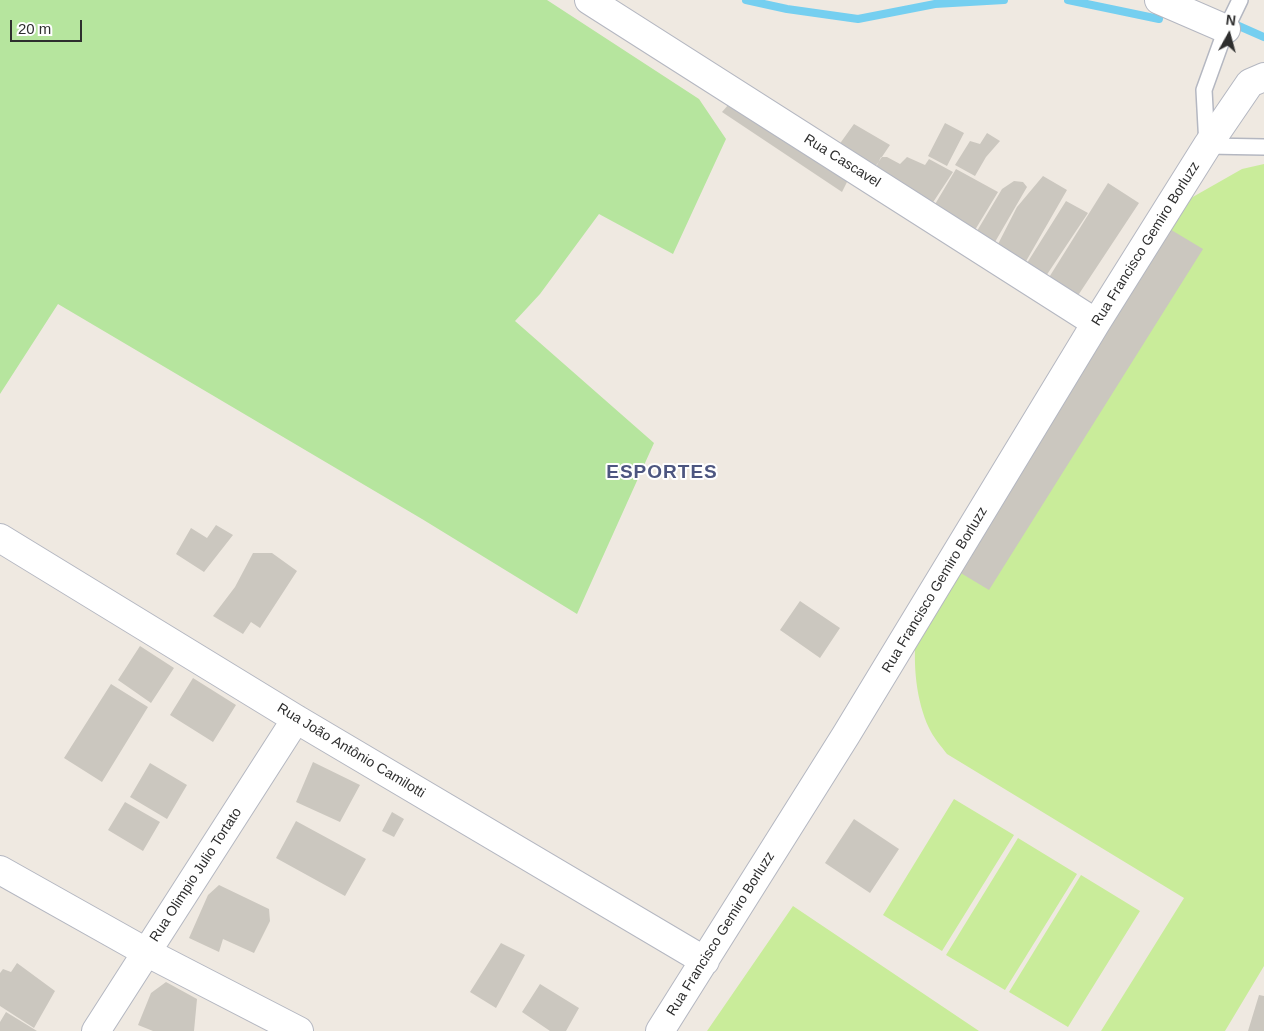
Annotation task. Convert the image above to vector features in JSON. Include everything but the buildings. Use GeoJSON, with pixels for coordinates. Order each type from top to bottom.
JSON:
{"type":"FeatureCollection","features":[{"type":"Feature","properties":{"kind":"street","name":"Rua Cascavel"},"geometry":{"type":"LineString","coordinates":[[589,0],[1096,323]]}},
{"type":"Feature","properties":{"kind":"street"},"geometry":{"type":"LineString","coordinates":[[1159,0],[1226,29]]}},
{"type":"Feature","properties":{"kind":"street","name":"Rua Francisco Gemiro Borluzz"},"geometry":{"type":"LineString","coordinates":[[660,1031],[871,694],[1096,323],[1206,146],[1250,83],[1264,77]]}},
{"type":"Feature","properties":{"kind":"street","name":"Rua João Antônio Camilotti"},"geometry":{"type":"LineString","coordinates":[[0,538],[296,719],[705,961]]}},
{"type":"Feature","properties":{"kind":"street","name":"Rua Olimpio Julio Tortato"},"geometry":{"type":"LineString","coordinates":[[96,1031],[296,719]]}},
{"type":"Feature","properties":{"kind":"street"},"geometry":{"type":"LineString","coordinates":[[0,870],[146,952],[299,1031]]}},
{"type":"Feature","properties":{"kind":"lane","name":"Rua Francisco Gemiro Borluzz"},"geometry":{"type":"LineString","coordinates":[[1206,146],[1204,90],[1226,29],[1240,0]]}},
{"type":"Feature","properties":{"kind":"lane"},"geometry":{"type":"LineString","coordinates":[[1206,146],[1264,147]]}},
{"type":"Feature","properties":{"kind":"green space"},"geometry":{"type":"Polygon","coordinates":[[[0,0],[547,0],[699,99],[726,139],[673,254],[599,214],[540,294],[515,321],[654,443],[577,614],[422,519],[58,304],[0,394],[0,0]]]}},
{"type":"Feature","properties":{"kind":"green space"},"geometry":{"type":"Polygon","coordinates":[[[1264,164],[1264,966],[1225,1031],[1101,1031],[1184,898],[947,754],[931,731],[921,706],[915,670],[916,635],[1168,228],[1191,198],[1242,169],[1264,164]]]}},
{"type":"Feature","properties":{"kind":"green space"},"geometry":{"type":"Polygon","coordinates":[[[954,799],[1014,835],[942,951],[883,915],[954,799]]]}},
{"type":"Feature","properties":{"kind":"green space"},"geometry":{"type":"Polygon","coordinates":[[[1018,838],[1077,874],[1005,990],[946,955],[1018,838]]]}},
{"type":"Feature","properties":{"kind":"green space"},"geometry":{"type":"Polygon","coordinates":[[[1081,875],[1140,911],[1068,1027],[1009,992],[1081,875]]]}},
{"type":"Feature","properties":{"kind":"green space"},"geometry":{"type":"Polygon","coordinates":[[[793,906],[979,1031],[707,1031],[793,906]]]}},
{"type":"Feature","properties":{"kind":"waterway"},"geometry":{"type":"LineString","coordinates":[[746,0],[787,9],[858,19],[935,4],[1004,0]]}},
{"type":"Feature","properties":{"kind":"waterway"},"geometry":{"type":"LineString","coordinates":[[1068,0],[1159,19]]}},
{"type":"Feature","properties":{"kind":"waterway"},"geometry":{"type":"LineString","coordinates":[[1232,23],[1264,37]]}},
{"type":"Feature","properties":{"kind":"district","name":"ESPORTES"},"geometry":{"type":"Point","coordinates":[662,473]}}]}
